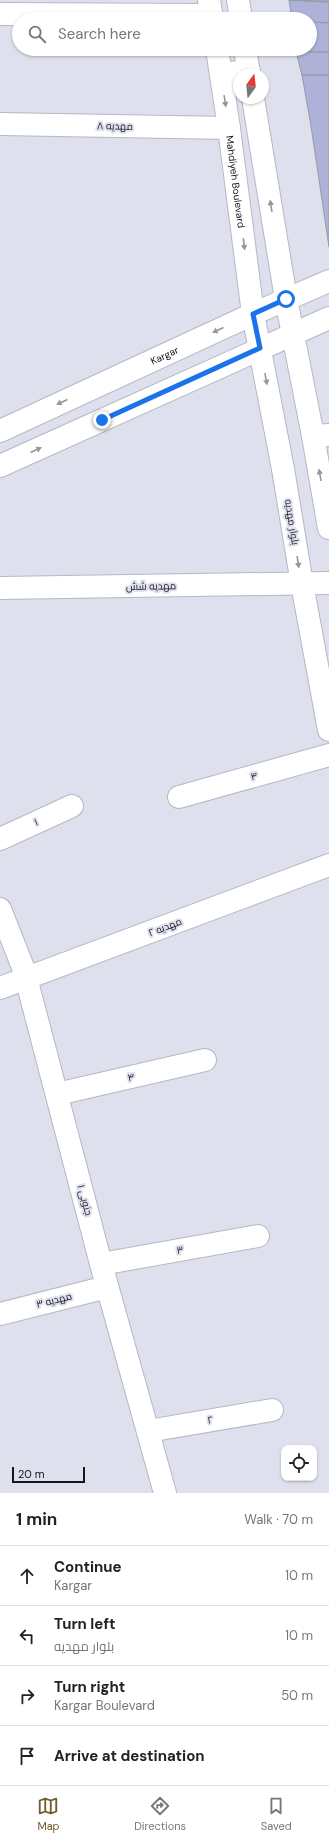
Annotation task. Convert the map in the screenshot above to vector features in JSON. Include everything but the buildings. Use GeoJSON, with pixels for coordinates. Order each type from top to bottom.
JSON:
{"type":"FeatureCollection","features":[{"type":"Feature","properties":{"kind":"street"},"geometry":{"type":"LineString","coordinates":[[238,0],[240,12]]}},
{"type":"Feature","properties":{"kind":"street"},"geometry":{"type":"LineString","coordinates":[[141,12],[211,11]]}},
{"type":"Feature","properties":{"kind":"street"},"geometry":{"type":"LineString","coordinates":[[0,14],[12,14]]}},
{"type":"Feature","properties":{"kind":"street","name":"Mahdiyeh Boulevard"},"geometry":{"type":"LineString","coordinates":[[218,56],[253,314]]}},
{"type":"Feature","properties":{"kind":"street"},"geometry":{"type":"LineString","coordinates":[[246,56],[248,68]]}},
{"type":"Feature","properties":{"kind":"street"},"geometry":{"type":"LineString","coordinates":[[221,74],[233,74]]}},
{"type":"Feature","properties":{"kind":"street"},"geometry":{"type":"LineString","coordinates":[[254,104],[293,334],[321,436],[329,528]]}},
{"type":"Feature","properties":{"kind":"street","name":"مهدیه ۸"},"geometry":{"type":"LineString","coordinates":[[0,124],[229,128]]}},
{"type":"Feature","properties":{"kind":"street","name":"Kargar"},"geometry":{"type":"LineString","coordinates":[[0,431],[253,314],[329,281]]}},
{"type":"Feature","properties":{"kind":"street","name":"بلوار مهدیه"},"geometry":{"type":"LineString","coordinates":[[253,314],[284,469],[302,584],[329,730]]}},
{"type":"Feature","properties":{"kind":"street"},"geometry":{"type":"LineString","coordinates":[[0,466],[329,318]]}},
{"type":"Feature","properties":{"kind":"street"},"geometry":{"type":"LineString","coordinates":[[88,390],[102,420]]}},
{"type":"Feature","properties":{"kind":"street","name":"مهدیه شش"},"geometry":{"type":"LineString","coordinates":[[0,588],[329,583]]}},
{"type":"Feature","properties":{"kind":"street","name":"۴"},"geometry":{"type":"LineString","coordinates":[[179,797],[329,755]]}},
{"type":"Feature","properties":{"kind":"street","name":"۱"},"geometry":{"type":"LineString","coordinates":[[0,838],[72,806]]}},
{"type":"Feature","properties":{"kind":"street","name":"مهدیه ۲"},"geometry":{"type":"LineString","coordinates":[[0,988],[329,865]]}},
{"type":"Feature","properties":{"kind":"street","name":"۱ جنوبی"},"geometry":{"type":"LineString","coordinates":[[0,909],[27,978],[101,1264],[165,1493]]}},
{"type":"Feature","properties":{"kind":"street","name":"۴"},"geometry":{"type":"LineString","coordinates":[[57,1094],[205,1060]]}},
{"type":"Feature","properties":{"kind":"street","name":"۳"},"geometry":{"type":"LineString","coordinates":[[101,1264],[258,1236]]}},
{"type":"Feature","properties":{"kind":"street","name":"مهدیه ۳"},"geometry":{"type":"LineString","coordinates":[[0,1314],[108,1287]]}},
{"type":"Feature","properties":{"kind":"street","name":"۲"},"geometry":{"type":"LineString","coordinates":[[148,1431],[272,1410]]}},
{"type":"Feature","properties":{"kind":"route"},"geometry":{"type":"LineString","coordinates":[[102,420],[260,348],[253,314],[286,299]]}}]}
